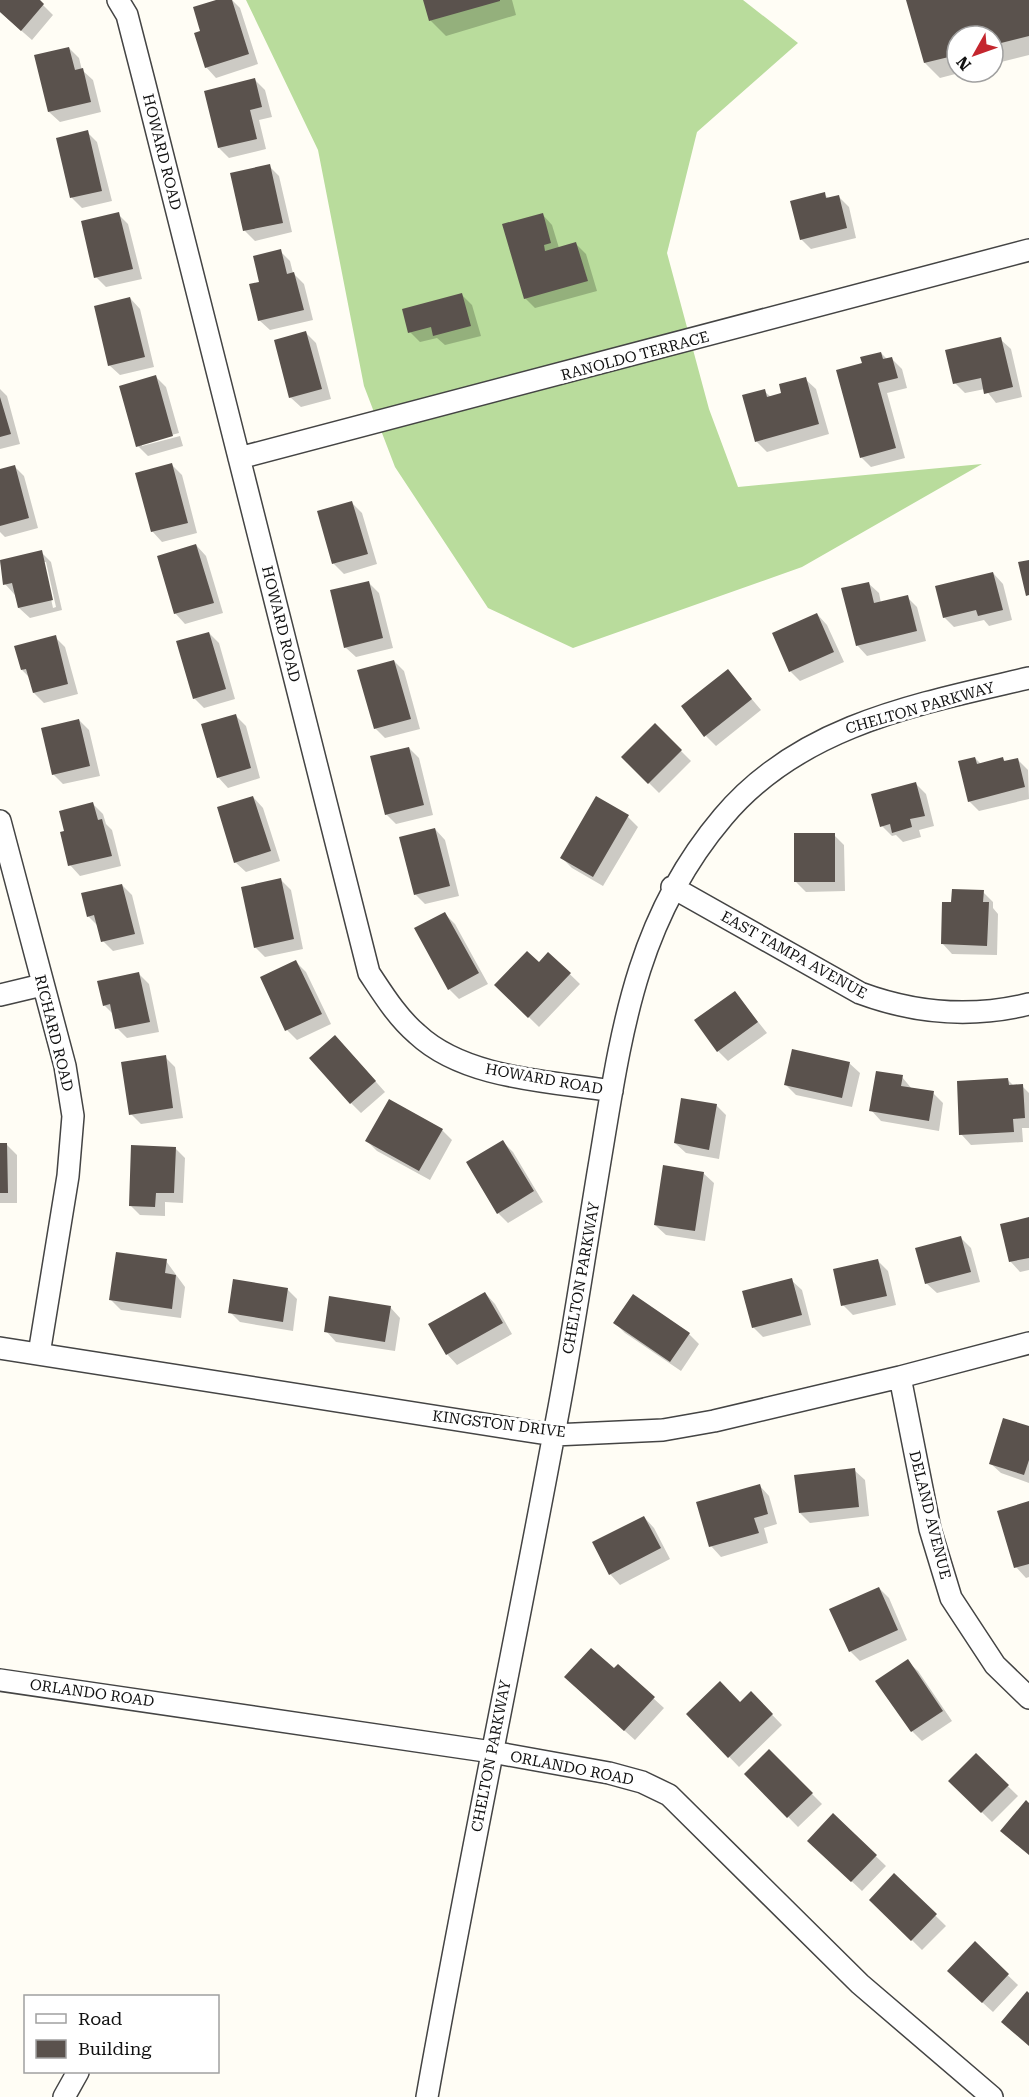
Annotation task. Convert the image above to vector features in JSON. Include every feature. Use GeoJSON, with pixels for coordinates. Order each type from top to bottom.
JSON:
{"type":"FeatureCollection","features":[{"type":"Feature","properties":{"kind":"street","name":"HOWARD ROAD"},"geometry":{"type":"LineString","coordinates":[[118,0],[126,15],[144,81],[369,973],[399,1016],[418,1035],[453,1058],[483,1070],[612,1091]]}},
{"type":"Feature","properties":{"kind":"street","name":"RANOLDO TERRACE"},"geometry":{"type":"LineString","coordinates":[[239,458],[1029,250]]}},
{"type":"Feature","properties":{"kind":"street","name":"CHELTON PARKWAY"},"geometry":{"type":"LineString","coordinates":[[427,2097],[554,1435],[612,1091],[636,978],[646,946],[672,887],[725,814],[762,778],[807,748],[846,727],[955,695],[1029,678]]}},
{"type":"Feature","properties":{"kind":"street","name":"RICHARD ROAD"},"geometry":{"type":"LineString","coordinates":[[0,821],[65,1066],[74,1116],[68,1176],[39,1354]]}},
{"type":"Feature","properties":{"kind":"street","name":"EAST TAMPA AVENUE"},"geometry":{"type":"LineString","coordinates":[[672,887],[860,993],[882,1001],[902,1007],[959,1012],[1005,1010],[1029,1004]]}},
{"type":"Feature","properties":{"kind":"street"},"geometry":{"type":"LineString","coordinates":[[0,995],[42,985]]}},
{"type":"Feature","properties":{"kind":"street","name":"KINGSTON DRIVE"},"geometry":{"type":"LineString","coordinates":[[0,1348],[554,1435],[663,1430],[714,1421],[900,1377],[1029,1343]]}},
{"type":"Feature","properties":{"kind":"street","name":"DELAND AVENUE"},"geometry":{"type":"LineString","coordinates":[[900,1377],[930,1529],[951,1599],[995,1665],[1029,1698]]}},
{"type":"Feature","properties":{"kind":"street","name":"ORLANDO ROAD"},"geometry":{"type":"LineString","coordinates":[[0,1680],[492,1752],[609,1773],[642,1782],[669,1795],[860,1984],[992,2097]]}},
{"type":"Feature","properties":{"kind":"street"},"geometry":{"type":"LineString","coordinates":[[64,2097],[77,2073]]}},
{"type":"Feature","properties":{"kind":"green space"},"geometry":{"type":"Polygon","coordinates":[[[246,0],[743,0],[798,43],[697,132],[667,253],[709,409],[738,487],[982,464],[802,567],[573,648],[488,608],[395,467],[364,386],[318,150],[246,0]]]}},
{"type":"Feature","properties":{"kind":"building"},"geometry":{"type":"Polygon","coordinates":[[[0,0],[40,0],[44,4],[21,31],[0,12],[0,0]]]}},
{"type":"Feature","properties":{"kind":"building"},"geometry":{"type":"Polygon","coordinates":[[[216,0],[232,0],[249,54],[205,68],[194,33],[200,31],[193,7],[216,0]]]}},
{"type":"Feature","properties":{"kind":"building"},"geometry":{"type":"Polygon","coordinates":[[[423,0],[500,0],[500,1],[429,21],[423,0]]]}},
{"type":"Feature","properties":{"kind":"building"},"geometry":{"type":"Polygon","coordinates":[[[906,0],[1029,0],[1029,36],[1005,42],[1005,24],[945,24],[945,58],[924,63],[906,0]]]}},
{"type":"Feature","properties":{"kind":"building"},"geometry":{"type":"Polygon","coordinates":[[[69,47],[75,70],[83,68],[91,102],[48,112],[34,55],[69,47]]]}},
{"type":"Feature","properties":{"kind":"building"},"geometry":{"type":"Polygon","coordinates":[[[255,78],[262,107],[250,110],[257,139],[218,148],[204,91],[255,78]]]}},
{"type":"Feature","properties":{"kind":"building"},"geometry":{"type":"Polygon","coordinates":[[[88,130],[102,191],[70,198],[56,138],[88,130]]]}},
{"type":"Feature","properties":{"kind":"building"},"geometry":{"type":"Polygon","coordinates":[[[270,164],[283,223],[243,231],[230,173],[270,164]]]}},
{"type":"Feature","properties":{"kind":"building"},"geometry":{"type":"Polygon","coordinates":[[[825,192],[826,198],[839,195],[847,228],[800,240],[790,201],[825,192]]]}},
{"type":"Feature","properties":{"kind":"building"},"geometry":{"type":"Polygon","coordinates":[[[119,212],[133,269],[94,278],[81,221],[119,212]]]}},
{"type":"Feature","properties":{"kind":"building"},"geometry":{"type":"Polygon","coordinates":[[[543,213],[551,243],[544,245],[545,251],[576,242],[588,281],[524,299],[502,224],[543,213]]]}},
{"type":"Feature","properties":{"kind":"building"},"geometry":{"type":"Polygon","coordinates":[[[281,249],[287,274],[294,272],[304,310],[258,321],[249,284],[259,282],[253,256],[281,249]]]}},
{"type":"Feature","properties":{"kind":"building"},"geometry":{"type":"Polygon","coordinates":[[[462,293],[471,326],[433,336],[431,327],[408,333],[402,309],[462,293]]]}},
{"type":"Feature","properties":{"kind":"building"},"geometry":{"type":"Polygon","coordinates":[[[130,297],[145,357],[108,366],[94,306],[130,297]]]}},
{"type":"Feature","properties":{"kind":"building"},"geometry":{"type":"Polygon","coordinates":[[[306,331],[322,389],[289,398],[274,340],[306,331]]]}},
{"type":"Feature","properties":{"kind":"building"},"geometry":{"type":"Polygon","coordinates":[[[1001,337],[1013,387],[984,394],[981,378],[953,384],[945,350],[1001,337]]]}},
{"type":"Feature","properties":{"kind":"building"},"geometry":{"type":"Polygon","coordinates":[[[881,352],[883,359],[892,357],[898,378],[878,383],[896,448],[860,458],[836,370],[862,363],[860,357],[881,352]]]}},
{"type":"Feature","properties":{"kind":"building"},"geometry":{"type":"Polygon","coordinates":[[[156,375],[173,436],[136,447],[119,386],[156,375]]]}},
{"type":"Feature","properties":{"kind":"building"},"geometry":{"type":"Polygon","coordinates":[[[806,377],[819,424],[755,442],[742,395],[765,389],[767,397],[781,393],[779,384],[806,377]]]}},
{"type":"Feature","properties":{"kind":"building"},"geometry":{"type":"Polygon","coordinates":[[[0,397],[11,434],[0,437],[0,397]]]}},
{"type":"Feature","properties":{"kind":"building"},"geometry":{"type":"Polygon","coordinates":[[[172,463],[188,523],[151,532],[135,473],[172,463]]]}},
{"type":"Feature","properties":{"kind":"building"},"geometry":{"type":"Polygon","coordinates":[[[15,465],[29,518],[0,526],[0,469],[15,465]]]}},
{"type":"Feature","properties":{"kind":"building"},"geometry":{"type":"Polygon","coordinates":[[[352,501],[368,554],[332,564],[317,511],[352,501]]]}},
{"type":"Feature","properties":{"kind":"building"},"geometry":{"type":"Polygon","coordinates":[[[196,544],[214,603],[174,614],[157,556],[196,544]]]}},
{"type":"Feature","properties":{"kind":"building"},"geometry":{"type":"Polygon","coordinates":[[[42,550],[53,600],[18,608],[12,583],[3,585],[0,560],[42,550]]]}},
{"type":"Feature","properties":{"kind":"building"},"geometry":{"type":"Polygon","coordinates":[[[1029,560],[1029,595],[1026,596],[1018,562],[1029,560]]]}},
{"type":"Feature","properties":{"kind":"building"},"geometry":{"type":"Polygon","coordinates":[[[993,572],[1003,610],[978,616],[976,610],[943,618],[935,586],[993,572]]]}},
{"type":"Feature","properties":{"kind":"building"},"geometry":{"type":"Polygon","coordinates":[[[369,581],[383,638],[344,648],[330,590],[369,581]]]}},
{"type":"Feature","properties":{"kind":"building"},"geometry":{"type":"Polygon","coordinates":[[[869,582],[874,603],[908,595],[917,631],[856,646],[841,588],[869,582]]]}},
{"type":"Feature","properties":{"kind":"building"},"geometry":{"type":"Polygon","coordinates":[[[817,613],[834,652],[789,672],[772,633],[817,613]]]}},
{"type":"Feature","properties":{"kind":"building"},"geometry":{"type":"Polygon","coordinates":[[[209,632],[226,689],[193,699],[176,641],[209,632]]]}},
{"type":"Feature","properties":{"kind":"building"},"geometry":{"type":"Polygon","coordinates":[[[56,635],[68,684],[33,693],[26,669],[21,670],[14,646],[56,635]]]}},
{"type":"Feature","properties":{"kind":"building"},"geometry":{"type":"Polygon","coordinates":[[[394,660],[411,719],[374,729],[357,670],[394,660]]]}},
{"type":"Feature","properties":{"kind":"building"},"geometry":{"type":"Polygon","coordinates":[[[728,669],[752,699],[704,737],[681,706],[728,669]]]}},
{"type":"Feature","properties":{"kind":"building"},"geometry":{"type":"Polygon","coordinates":[[[236,714],[251,768],[217,778],[201,724],[236,714]]]}},
{"type":"Feature","properties":{"kind":"building"},"geometry":{"type":"Polygon","coordinates":[[[79,719],[90,766],[52,775],[41,728],[79,719]]]}},
{"type":"Feature","properties":{"kind":"building"},"geometry":{"type":"Polygon","coordinates":[[[655,723],[682,750],[648,784],[621,757],[655,723]]]}},
{"type":"Feature","properties":{"kind":"building"},"geometry":{"type":"Polygon","coordinates":[[[409,747],[424,805],[385,815],[370,756],[409,747]]]}},
{"type":"Feature","properties":{"kind":"building"},"geometry":{"type":"Polygon","coordinates":[[[975,757],[977,764],[1003,757],[1004,761],[1018,758],[1025,787],[968,802],[958,761],[975,757]]]}},
{"type":"Feature","properties":{"kind":"building"},"geometry":{"type":"Polygon","coordinates":[[[916,782],[925,816],[910,819],[912,827],[892,833],[890,824],[880,827],[871,794],[916,782]]]}},
{"type":"Feature","properties":{"kind":"building"},"geometry":{"type":"Polygon","coordinates":[[[253,796],[271,851],[234,863],[217,807],[253,796]]]}},
{"type":"Feature","properties":{"kind":"building"},"geometry":{"type":"Polygon","coordinates":[[[596,796],[629,815],[593,877],[560,858],[596,796]]]}},
{"type":"Feature","properties":{"kind":"building"},"geometry":{"type":"Polygon","coordinates":[[[93,802],[98,820],[102,819],[112,856],[68,866],[60,832],[64,831],[59,811],[93,802]]]}},
{"type":"Feature","properties":{"kind":"building"},"geometry":{"type":"Polygon","coordinates":[[[435,828],[450,886],[414,895],[399,837],[435,828]]]}},
{"type":"Feature","properties":{"kind":"building"},"geometry":{"type":"Polygon","coordinates":[[[794,833],[835,833],[835,882],[794,882],[794,833]]]}},
{"type":"Feature","properties":{"kind":"building"},"geometry":{"type":"Polygon","coordinates":[[[281,878],[294,939],[254,948],[241,887],[281,878]]]}},
{"type":"Feature","properties":{"kind":"building"},"geometry":{"type":"Polygon","coordinates":[[[122,884],[135,934],[101,942],[94,915],[87,917],[81,893],[122,884]]]}},
{"type":"Feature","properties":{"kind":"building"},"geometry":{"type":"Polygon","coordinates":[[[952,889],[984,890],[983,902],[989,902],[987,946],[941,944],[942,902],[951,902],[952,889]]]}},
{"type":"Feature","properties":{"kind":"building"},"geometry":{"type":"Polygon","coordinates":[[[445,912],[479,973],[448,990],[414,928],[445,912]]]}},
{"type":"Feature","properties":{"kind":"building"},"geometry":{"type":"Polygon","coordinates":[[[527,951],[539,962],[548,952],[571,973],[528,1018],[494,985],[527,951]]]}},
{"type":"Feature","properties":{"kind":"building"},"geometry":{"type":"Polygon","coordinates":[[[296,960],[322,1014],[285,1031],[260,977],[296,960]]]}},
{"type":"Feature","properties":{"kind":"building"},"geometry":{"type":"Polygon","coordinates":[[[139,972],[150,1022],[115,1029],[110,1004],[103,1006],[97,981],[139,972]]]}},
{"type":"Feature","properties":{"kind":"building"},"geometry":{"type":"Polygon","coordinates":[[[735,991],[758,1022],[717,1052],[694,1020],[735,991]]]}},
{"type":"Feature","properties":{"kind":"building"},"geometry":{"type":"Polygon","coordinates":[[[335,1035],[376,1081],[350,1104],[309,1058],[335,1035]]]}},
{"type":"Feature","properties":{"kind":"building"},"geometry":{"type":"Polygon","coordinates":[[[792,1049],[850,1062],[842,1098],[784,1085],[792,1049]]]}},
{"type":"Feature","properties":{"kind":"building"},"geometry":{"type":"Polygon","coordinates":[[[166,1055],[173,1108],[129,1115],[121,1062],[166,1055]]]}},
{"type":"Feature","properties":{"kind":"building"},"geometry":{"type":"Polygon","coordinates":[[[876,1071],[903,1075],[901,1086],[934,1091],[929,1121],[869,1111],[876,1071]]]}},
{"type":"Feature","properties":{"kind":"building"},"geometry":{"type":"Polygon","coordinates":[[[1008,1078],[1009,1085],[1023,1084],[1025,1118],[1013,1119],[1014,1132],[959,1135],[957,1081],[1008,1078]]]}},
{"type":"Feature","properties":{"kind":"building"},"geometry":{"type":"Polygon","coordinates":[[[681,1098],[717,1104],[709,1150],[674,1143],[681,1098]]]}},
{"type":"Feature","properties":{"kind":"building"},"geometry":{"type":"Polygon","coordinates":[[[389,1099],[443,1129],[419,1171],[365,1141],[389,1099]]]}},
{"type":"Feature","properties":{"kind":"building"},"geometry":{"type":"Polygon","coordinates":[[[503,1140],[534,1191],[497,1214],[466,1162],[503,1140]]]}},
{"type":"Feature","properties":{"kind":"building"},"geometry":{"type":"Polygon","coordinates":[[[0,1143],[7,1143],[8,1193],[0,1193],[0,1143]]]}},
{"type":"Feature","properties":{"kind":"building"},"geometry":{"type":"Polygon","coordinates":[[[131,1145],[176,1147],[174,1193],[156,1193],[155,1207],[129,1206],[131,1145]]]}},
{"type":"Feature","properties":{"kind":"building"},"geometry":{"type":"Polygon","coordinates":[[[663,1165],[704,1172],[695,1231],[654,1225],[663,1165]]]}},
{"type":"Feature","properties":{"kind":"building"},"geometry":{"type":"Polygon","coordinates":[[[1029,1217],[1029,1258],[1009,1262],[1000,1224],[1029,1217]]]}},
{"type":"Feature","properties":{"kind":"building"},"geometry":{"type":"Polygon","coordinates":[[[961,1236],[971,1272],[925,1284],[915,1248],[961,1236]]]}},
{"type":"Feature","properties":{"kind":"building"},"geometry":{"type":"Polygon","coordinates":[[[116,1252],[167,1259],[165,1273],[176,1275],[172,1309],[109,1300],[116,1252]]]}},
{"type":"Feature","properties":{"kind":"building"},"geometry":{"type":"Polygon","coordinates":[[[878,1259],[887,1296],[841,1306],[833,1269],[878,1259]]]}},
{"type":"Feature","properties":{"kind":"building"},"geometry":{"type":"Polygon","coordinates":[[[792,1278],[802,1315],[752,1328],[742,1291],[792,1278]]]}},
{"type":"Feature","properties":{"kind":"building"},"geometry":{"type":"Polygon","coordinates":[[[233,1279],[288,1288],[283,1322],[228,1313],[233,1279]]]}},
{"type":"Feature","properties":{"kind":"building"},"geometry":{"type":"Polygon","coordinates":[[[485,1292],[503,1323],[446,1355],[428,1324],[485,1292]]]}},
{"type":"Feature","properties":{"kind":"building"},"geometry":{"type":"Polygon","coordinates":[[[633,1294],[690,1333],[670,1362],[613,1323],[633,1294]]]}},
{"type":"Feature","properties":{"kind":"building"},"geometry":{"type":"Polygon","coordinates":[[[329,1296],[391,1306],[385,1342],[324,1332],[329,1296]]]}},
{"type":"Feature","properties":{"kind":"building"},"geometry":{"type":"Polygon","coordinates":[[[1003,1418],[1029,1426],[1029,1460],[1024,1475],[989,1464],[1003,1418]]]}},
{"type":"Feature","properties":{"kind":"building"},"geometry":{"type":"Polygon","coordinates":[[[855,1468],[859,1507],[799,1513],[794,1475],[855,1468]]]}},
{"type":"Feature","properties":{"kind":"building"},"geometry":{"type":"Polygon","coordinates":[[[760,1484],[768,1514],[754,1518],[759,1533],[709,1547],[696,1502],[760,1484]]]}},
{"type":"Feature","properties":{"kind":"building"},"geometry":{"type":"Polygon","coordinates":[[[1029,1501],[1029,1564],[1014,1568],[997,1511],[1029,1501]]]}},
{"type":"Feature","properties":{"kind":"building"},"geometry":{"type":"Polygon","coordinates":[[[644,1516],[661,1548],[609,1575],[592,1542],[644,1516]]]}},
{"type":"Feature","properties":{"kind":"building"},"geometry":{"type":"Polygon","coordinates":[[[879,1587],[898,1630],[849,1652],[829,1609],[879,1587]]]}},
{"type":"Feature","properties":{"kind":"building"},"geometry":{"type":"Polygon","coordinates":[[[591,1648],[614,1668],[618,1664],[655,1697],[624,1731],[564,1677],[591,1648]]]}},
{"type":"Feature","properties":{"kind":"building"},"geometry":{"type":"Polygon","coordinates":[[[908,1659],[943,1711],[911,1732],[875,1681],[908,1659]]]}},
{"type":"Feature","properties":{"kind":"building"},"geometry":{"type":"Polygon","coordinates":[[[720,1681],[740,1702],[751,1691],[773,1714],[728,1758],[686,1714],[720,1681]]]}},
{"type":"Feature","properties":{"kind":"building"},"geometry":{"type":"Polygon","coordinates":[[[769,1749],[813,1793],[787,1818],[744,1774],[769,1749]]]}},
{"type":"Feature","properties":{"kind":"building"},"geometry":{"type":"Polygon","coordinates":[[[976,1753],[1009,1785],[981,1813],[948,1781],[976,1753]]]}},
{"type":"Feature","properties":{"kind":"building"},"geometry":{"type":"Polygon","coordinates":[[[1026,1800],[1029,1803],[1029,1855],[1000,1831],[1026,1800]]]}},
{"type":"Feature","properties":{"kind":"building"},"geometry":{"type":"Polygon","coordinates":[[[833,1813],[877,1855],[851,1882],[807,1841],[833,1813]]]}},
{"type":"Feature","properties":{"kind":"building"},"geometry":{"type":"Polygon","coordinates":[[[894,1873],[937,1914],[911,1941],[869,1900],[894,1873]]]}},
{"type":"Feature","properties":{"kind":"building"},"geometry":{"type":"Polygon","coordinates":[[[975,1941],[1009,1974],[982,2003],[947,1971],[975,1941]]]}},
{"type":"Feature","properties":{"kind":"building"},"geometry":{"type":"Polygon","coordinates":[[[1027,1991],[1029,1993],[1029,2046],[1001,2022],[1027,1991]]]}}]}
